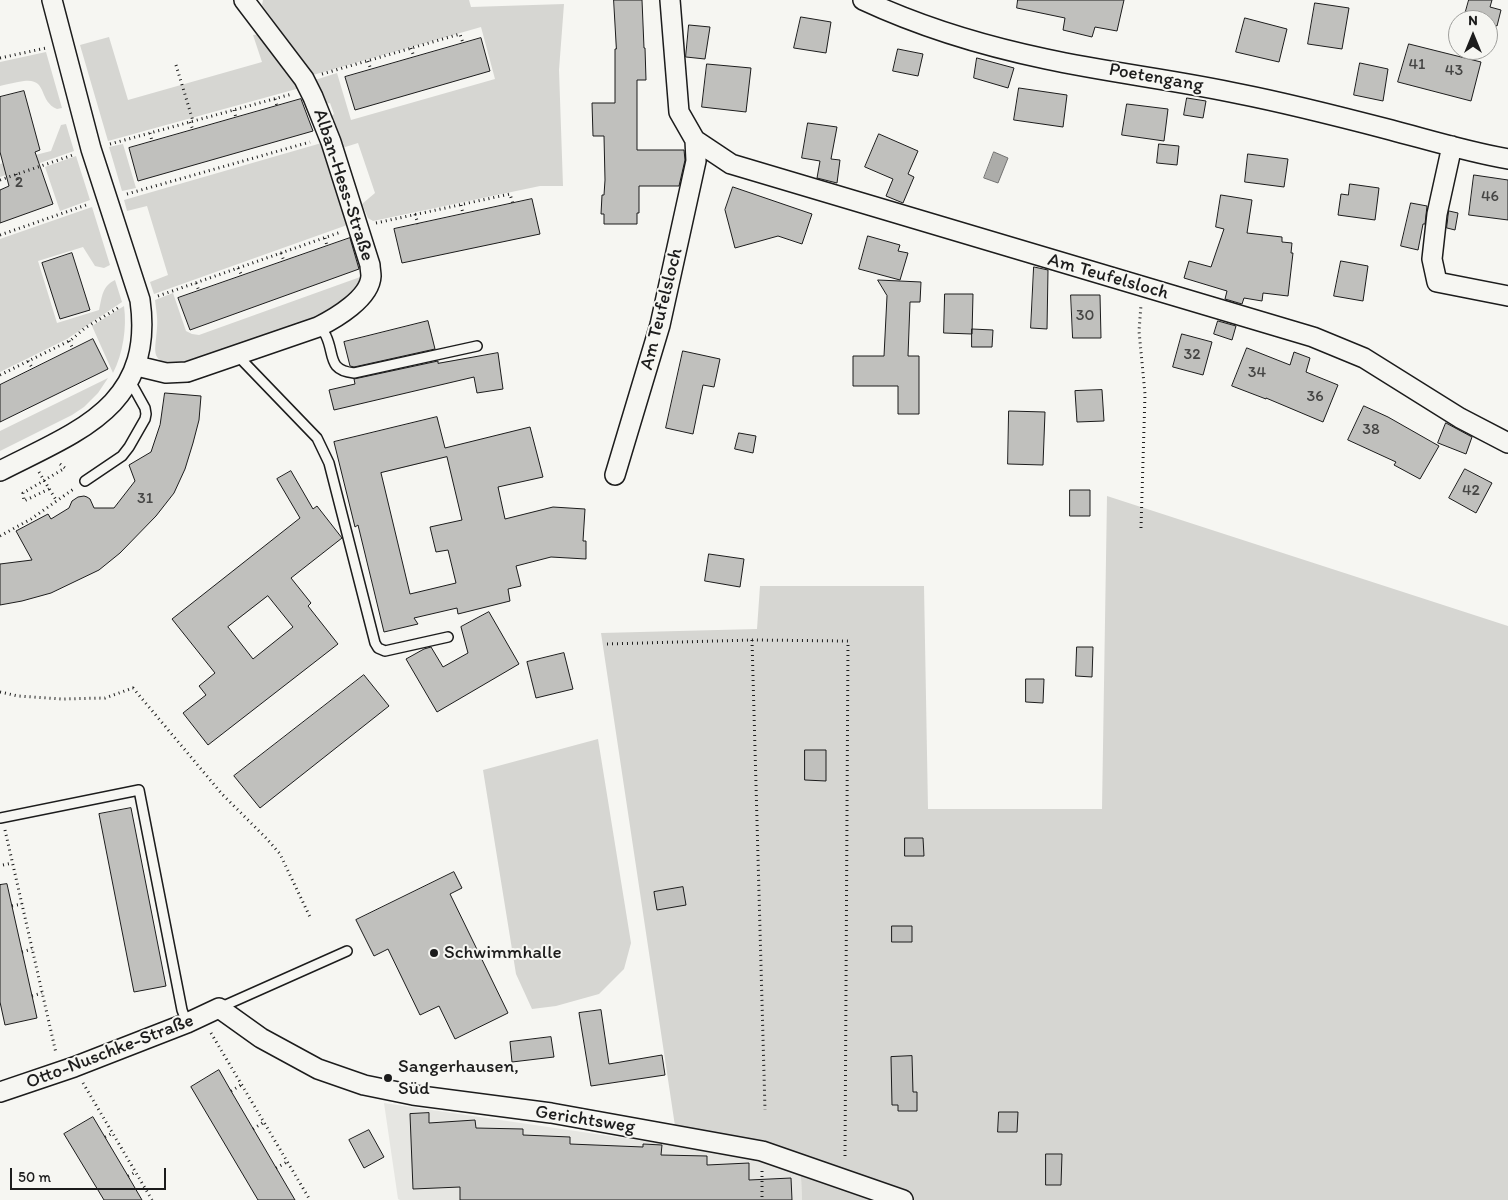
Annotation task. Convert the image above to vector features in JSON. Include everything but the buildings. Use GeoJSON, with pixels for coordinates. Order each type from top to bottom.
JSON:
{"type":"FeatureCollection","features":[{"type":"Feature","properties":{"kind":"street"},"geometry":{"type":"LineString","coordinates":[[0,471],[81,429],[111,404],[133,373],[142,330],[140,300],[91,149],[52,0]]}},
{"type":"Feature","properties":{"kind":"street","name":"Alban-Hess-Straße"},"geometry":{"type":"LineString","coordinates":[[133,373],[187,372],[318,327],[349,308],[364,292],[370,282],[370,264],[358,226],[329,136],[307,84],[244,0]]}},
{"type":"Feature","properties":{"kind":"street","name":"Am Teufelsloch"},"geometry":{"type":"LineString","coordinates":[[615,475],[660,325],[696,161],[695,140],[680,112],[670,0]]}},
{"type":"Feature","properties":{"kind":"street","name":"Poetengang"},"geometry":{"type":"LineString","coordinates":[[863,0],[926,26],[1037,57],[1121,73],[1207,86],[1328,113],[1508,159]]}},
{"type":"Feature","properties":{"kind":"street","name":"Am Teufelsloch"},"geometry":{"type":"LineString","coordinates":[[695,140],[731,164],[1313,337],[1364,358],[1460,418],[1508,443]]}},
{"type":"Feature","properties":{"kind":"street"},"geometry":{"type":"LineString","coordinates":[[1452,146],[1436,223],[1432,259],[1437,282],[1508,296]]}},
{"type":"Feature","properties":{"kind":"street","name":"Gerichtsweg"},"geometry":{"type":"LineString","coordinates":[[203,1016],[261,1038],[318,1069],[364,1085],[413,1096],[560,1115],[762,1151],[903,1200]]}},
{"type":"Feature","properties":{"kind":"street","name":"Otto-Nuschke-Straße"},"geometry":{"type":"LineString","coordinates":[[0,1092],[67,1070],[203,1016]]}},
{"type":"Feature","properties":{"kind":"lane"},"geometry":{"type":"LineString","coordinates":[[318,327],[326,335],[334,363],[344,372],[354,373],[477,346]]}},
{"type":"Feature","properties":{"kind":"lane"},"geometry":{"type":"LineString","coordinates":[[237,355],[317,438],[330,463],[375,644],[378,648],[385,651],[448,636]]}},
{"type":"Feature","properties":{"kind":"lane"},"geometry":{"type":"LineString","coordinates":[[86,481],[122,456],[144,422],[145,408],[133,373]]}},
{"type":"Feature","properties":{"kind":"lane"},"geometry":{"type":"LineString","coordinates":[[1,818],[139,790],[182,1010],[203,1016],[347,951]]}},
{"type":"Feature","properties":{"kind":"path"},"geometry":{"type":"LineString","coordinates":[[0,180],[91,149],[275,99],[368,60],[460,34],[463,43]]}},
{"type":"Feature","properties":{"kind":"path"},"geometry":{"type":"LineString","coordinates":[[0,58],[62,44]]}},
{"type":"Feature","properties":{"kind":"path"},"geometry":{"type":"LineString","coordinates":[[411,48],[414,57]]}},
{"type":"Feature","properties":{"kind":"path"},"geometry":{"type":"LineString","coordinates":[[368,60],[371,70]]}},
{"type":"Feature","properties":{"kind":"path"},"geometry":{"type":"LineString","coordinates":[[176,65],[193,130]]}},
{"type":"Feature","properties":{"kind":"path"},"geometry":{"type":"LineString","coordinates":[[275,99],[277,106]]}},
{"type":"Feature","properties":{"kind":"path"},"geometry":{"type":"LineString","coordinates":[[234,110],[236,118]]}},
{"type":"Feature","properties":{"kind":"path"},"geometry":{"type":"LineString","coordinates":[[150,133],[152,141]]}},
{"type":"Feature","properties":{"kind":"path"},"geometry":{"type":"LineString","coordinates":[[0,234],[107,198],[131,194],[329,136]]}},
{"type":"Feature","properties":{"kind":"path"},"geometry":{"type":"LineString","coordinates":[[16,174],[19,183]]}},
{"type":"Feature","properties":{"kind":"path"},"geometry":{"type":"LineString","coordinates":[[0,375],[69,341],[122,305],[156,297],[358,226],[510,194],[513,204]]}},
{"type":"Feature","properties":{"kind":"path"},"geometry":{"type":"LineString","coordinates":[[461,205],[463,214]]}},
{"type":"Feature","properties":{"kind":"path"},"geometry":{"type":"LineString","coordinates":[[415,214],[418,224]]}},
{"type":"Feature","properties":{"kind":"path"},"geometry":{"type":"LineString","coordinates":[[324,238],[327,246]]}},
{"type":"Feature","properties":{"kind":"path"},"geometry":{"type":"LineString","coordinates":[[281,253],[284,261]]}},
{"type":"Feature","properties":{"kind":"path"},"geometry":{"type":"LineString","coordinates":[[238,268],[242,276]]}},
{"type":"Feature","properties":{"kind":"path"},"geometry":{"type":"LineString","coordinates":[[196,283],[200,291]]}},
{"type":"Feature","properties":{"kind":"path"},"geometry":{"type":"LineString","coordinates":[[1141,528],[1145,394],[1139,331],[1143,287]]}},
{"type":"Feature","properties":{"kind":"path"},"geometry":{"type":"LineString","coordinates":[[69,341],[73,349]]}},
{"type":"Feature","properties":{"kind":"path"},"geometry":{"type":"LineString","coordinates":[[28,360],[33,369]]}},
{"type":"Feature","properties":{"kind":"path"},"geometry":{"type":"LineString","coordinates":[[49,489],[24,501],[23,493],[65,468],[60,464],[51,468]]}},
{"type":"Feature","properties":{"kind":"path"},"geometry":{"type":"LineString","coordinates":[[36,467],[56,500]]}},
{"type":"Feature","properties":{"kind":"path"},"geometry":{"type":"LineString","coordinates":[[34,476],[42,472]]}},
{"type":"Feature","properties":{"kind":"path"},"geometry":{"type":"LineString","coordinates":[[0,536],[31,520],[56,500],[86,481]]}},
{"type":"Feature","properties":{"kind":"path"},"geometry":{"type":"LineString","coordinates":[[608,644],[752,640],[848,641],[844,1179]]}},
{"type":"Feature","properties":{"kind":"path"},"geometry":{"type":"LineString","coordinates":[[752,640],[765,1110]]}},
{"type":"Feature","properties":{"kind":"path"},"geometry":{"type":"LineString","coordinates":[[0,692],[18,696],[105,698],[134,688],[222,794],[280,854],[310,917]]}},
{"type":"Feature","properties":{"kind":"path"},"geometry":{"type":"LineString","coordinates":[[1,818],[42,993],[67,1070],[113,1133],[152,1200]]}},
{"type":"Feature","properties":{"kind":"path"},"geometry":{"type":"LineString","coordinates":[[3,866],[12,863]]}},
{"type":"Feature","properties":{"kind":"path"},"geometry":{"type":"LineString","coordinates":[[12,906],[22,904]]}},
{"type":"Feature","properties":{"kind":"path"},"geometry":{"type":"LineString","coordinates":[[22,952],[32,949]]}},
{"type":"Feature","properties":{"kind":"path"},"geometry":{"type":"LineString","coordinates":[[32,996],[42,993]]}},
{"type":"Feature","properties":{"kind":"path"},"geometry":{"type":"LineString","coordinates":[[203,1016],[310,1200]]}},
{"type":"Feature","properties":{"kind":"path"},"geometry":{"type":"LineString","coordinates":[[231,1091],[242,1085]]}},
{"type":"Feature","properties":{"kind":"path"},"geometry":{"type":"LineString","coordinates":[[253,1129],[264,1122]]}},
{"type":"Feature","properties":{"kind":"path"},"geometry":{"type":"LineString","coordinates":[[105,1137],[113,1133]]}},
{"type":"Feature","properties":{"kind":"path"},"geometry":{"type":"LineString","coordinates":[[762,1151],[762,1200]]}},
{"type":"Feature","properties":{"kind":"path"},"geometry":{"type":"LineString","coordinates":[[276,1168],[287,1162]]}},
{"type":"Feature","properties":{"kind":"path"},"geometry":{"type":"LineString","coordinates":[[128,1176],[136,1172]]}},
{"type":"Feature","properties":{"kind":"shaded area"},"geometry":{"type":"Polygon","coordinates":[[[263,0],[469,0],[471,7],[564,4],[559,70],[563,186],[540,186],[373,221],[368,218],[362,204],[375,193],[358,143],[342,148],[330,117],[334,114],[330,103],[325,104],[315,80],[337,73],[351,120],[495,79],[481,27],[313,75],[262,5],[263,0]]]}},
{"type":"Feature","properties":{"kind":"shaded area"},"geometry":{"type":"Polygon","coordinates":[[[261,34],[300,88],[108,141],[80,45],[109,37],[128,100],[262,62],[253,35],[261,34]]]}},
{"type":"Feature","properties":{"kind":"shaded area"},"geometry":{"type":"Polygon","coordinates":[[[46,52],[62,108],[57,109],[51,105],[40,86],[32,81],[21,81],[0,86],[0,62],[46,52]]]}},
{"type":"Feature","properties":{"kind":"shaded area"},"geometry":{"type":"Polygon","coordinates":[[[66,124],[74,151],[0,177],[0,164],[51,151],[61,125],[66,124]]]}},
{"type":"Feature","properties":{"kind":"shaded area"},"geometry":{"type":"Polygon","coordinates":[[[325,142],[350,224],[154,294],[150,282],[168,275],[147,206],[127,211],[124,200],[325,142]]]}},
{"type":"Feature","properties":{"kind":"shaded area"},"geometry":{"type":"Polygon","coordinates":[[[123,144],[136,188],[122,191],[109,147],[123,144]]]}},
{"type":"Feature","properties":{"kind":"shaded area"},"geometry":{"type":"Polygon","coordinates":[[[994,152],[1008,158],[998,183],[984,178],[994,152]]]}},
{"type":"Feature","properties":{"kind":"shaded area"},"geometry":{"type":"Polygon","coordinates":[[[76,156],[90,200],[60,211],[45,167],[76,156]]]}},
{"type":"Feature","properties":{"kind":"shaded area"},"geometry":{"type":"Polygon","coordinates":[[[92,207],[110,265],[104,268],[95,266],[83,247],[38,261],[57,323],[99,310],[107,285],[115,280],[122,302],[67,339],[0,372],[0,239],[92,207]]]}},
{"type":"Feature","properties":{"kind":"shaded area"},"geometry":{"type":"Polygon","coordinates":[[[363,276],[356,290],[332,313],[181,367],[163,362],[156,355],[157,321],[155,300],[173,293],[186,331],[199,335],[363,276]]]}},
{"type":"Feature","properties":{"kind":"shaded area"},"geometry":{"type":"Polygon","coordinates":[[[124,306],[123,340],[113,373],[92,326],[124,306]]]}},
{"type":"Feature","properties":{"kind":"shaded area"},"geometry":{"type":"Polygon","coordinates":[[[108,378],[98,393],[84,407],[72,415],[0,451],[0,431],[108,378]]]}},
{"type":"Feature","properties":{"kind":"shaded area"},"geometry":{"type":"Polygon","coordinates":[[[1107,496],[1508,626],[1508,1200],[802,1200],[801,1177],[755,1159],[678,1146],[601,633],[757,629],[760,586],[924,586],[928,809],[1102,809],[1107,496]]]}},
{"type":"Feature","properties":{"kind":"shaded area"},"geometry":{"type":"Polygon","coordinates":[[[598,739],[631,943],[624,969],[599,994],[556,1006],[532,1009],[516,974],[483,770],[598,739]]]}},
{"type":"Feature","properties":{"kind":"shaded area"},"geometry":{"type":"Polygon","coordinates":[[[384,1103],[755,1159],[801,1177],[802,1200],[400,1200],[398,1199],[384,1103]]]}},
{"type":"Feature","properties":{"kind":"place","name":"Schwimmhalle"},"geometry":{"type":"Point","coordinates":[434,953]}},
{"type":"Feature","properties":{"kind":"place","name":"Sangerhausen, Süd"},"geometry":{"type":"Point","coordinates":[388,1078]}}]}
